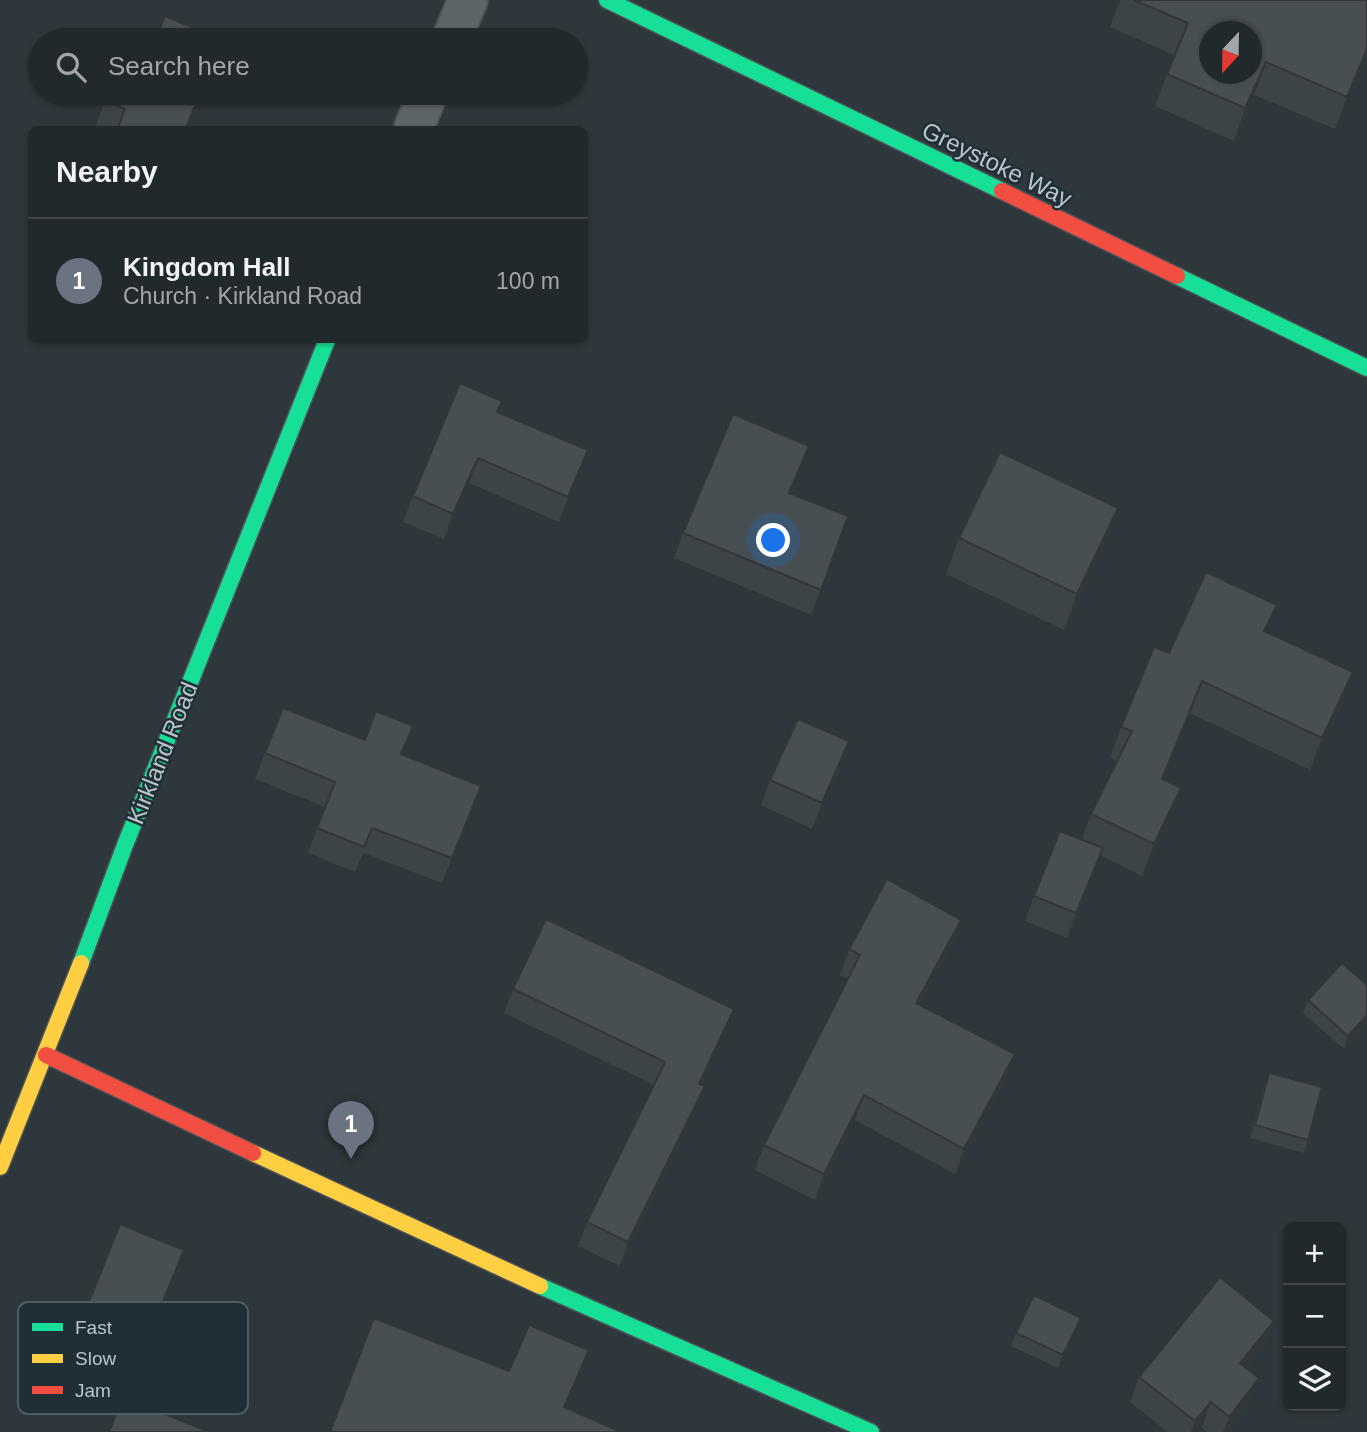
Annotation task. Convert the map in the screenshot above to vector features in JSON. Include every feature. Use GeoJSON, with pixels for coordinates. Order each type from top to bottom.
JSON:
{"type":"FeatureCollection","features":[{"type":"Feature","properties":{"kind":"street"},"geometry":{"type":"LineString","coordinates":[[456,28],[468,0]]}},
{"type":"Feature","properties":{"kind":"street","name":"Greystoke Way"},"geometry":{"type":"LineString","coordinates":[[614,2],[1367,368]]}},
{"type":"Feature","properties":{"kind":"street"},"geometry":{"type":"LineString","coordinates":[[415,126],[423,105]]}},
{"type":"Feature","properties":{"kind":"street","name":"Kirkland Road"},"geometry":{"type":"LineString","coordinates":[[0,1167],[46,1055],[125,845],[326,343]]}},
{"type":"Feature","properties":{"kind":"street"},"geometry":{"type":"LineString","coordinates":[[46,1055],[278,1165],[742,1377],[871,1432]]}},
{"type":"Feature","properties":{"kind":"building"},"geometry":{"type":"Polygon","coordinates":[[[1134,0],[1367,0],[1367,49],[1347,97],[1266,62],[1262,71],[1262,21],[1199,21],[1199,84],[1256,84],[1245,108],[1167,74],[1188,23],[1134,0]]]}},
{"type":"Feature","properties":{"kind":"building"},"geometry":{"type":"Polygon","coordinates":[[[165,16],[194,28],[160,28],[165,16]]]}},
{"type":"Feature","properties":{"kind":"building"},"geometry":{"type":"Polygon","coordinates":[[[115,105],[195,105],[187,126],[119,126],[125,109],[115,105]]]}},
{"type":"Feature","properties":{"kind":"building"},"geometry":{"type":"Polygon","coordinates":[[[460,383],[502,401],[497,412],[588,450],[568,497],[478,458],[453,514],[413,496],[460,383]]]}},
{"type":"Feature","properties":{"kind":"building"},"geometry":{"type":"Polygon","coordinates":[[[733,414],[809,446],[789,493],[848,516],[821,590],[683,533],[733,414]]]}},
{"type":"Feature","properties":{"kind":"building"},"geometry":{"type":"Polygon","coordinates":[[[1000,452],[1118,508],[1077,594],[959,538],[1000,452]]]}},
{"type":"Feature","properties":{"kind":"building"},"geometry":{"type":"Polygon","coordinates":[[[1206,572],[1277,605],[1264,631],[1353,672],[1322,738],[1202,681],[1162,779],[1181,788],[1154,844],[1091,814],[1132,731],[1121,727],[1154,647],[1169,653],[1206,572]]]}},
{"type":"Feature","properties":{"kind":"building"},"geometry":{"type":"Polygon","coordinates":[[[283,708],[365,740],[376,711],[413,726],[401,754],[481,786],[452,858],[372,828],[364,847],[317,828],[335,782],[265,753],[283,708]]]}},
{"type":"Feature","properties":{"kind":"building"},"geometry":{"type":"Polygon","coordinates":[[[798,719],[849,741],[822,803],[770,780],[798,719]]]}},
{"type":"Feature","properties":{"kind":"building"},"geometry":{"type":"Polygon","coordinates":[[[1060,831],[1103,848],[1076,913],[1034,896],[1060,831]]]}},
{"type":"Feature","properties":{"kind":"building"},"geometry":{"type":"Polygon","coordinates":[[[887,879],[961,920],[916,1003],[1015,1054],[964,1149],[864,1095],[824,1174],[764,1145],[860,955],[849,949],[887,879]]]}},
{"type":"Feature","properties":{"kind":"building"},"geometry":{"type":"Polygon","coordinates":[[[546,919],[734,1009],[699,1084],[705,1086],[628,1242],[587,1222],[665,1062],[513,989],[546,919]]]}},
{"type":"Feature","properties":{"kind":"building"},"geometry":{"type":"Polygon","coordinates":[[[1342,963],[1367,985],[1367,1015],[1348,1036],[1308,1000],[1342,963]]]}},
{"type":"Feature","properties":{"kind":"building"},"geometry":{"type":"Polygon","coordinates":[[[1269,1073],[1322,1087],[1308,1140],[1255,1125],[1269,1073]]]}},
{"type":"Feature","properties":{"kind":"building"},"geometry":{"type":"Polygon","coordinates":[[[120,1224],[184,1250],[163,1302],[89,1302],[120,1224]]]}},
{"type":"Feature","properties":{"kind":"building"},"geometry":{"type":"Polygon","coordinates":[[[1220,1277],[1274,1321],[1240,1363],[1259,1378],[1229,1417],[1211,1402],[1195,1421],[1139,1377],[1220,1277]]]}},
{"type":"Feature","properties":{"kind":"building"},"geometry":{"type":"Polygon","coordinates":[[[1034,1295],[1081,1318],[1063,1355],[1016,1333],[1034,1295]]]}},
{"type":"Feature","properties":{"kind":"building"},"geometry":{"type":"Polygon","coordinates":[[[374,1318],[509,1371],[529,1325],[589,1350],[564,1407],[621,1432],[330,1432],[374,1318]]]}},
{"type":"Feature","properties":{"kind":"building"},"geometry":{"type":"Polygon","coordinates":[[[116,1414],[165,1414],[209,1432],[109,1432],[116,1414]]]}},
{"type":"Feature","properties":{"kind":"traffic: fast"},"geometry":{"type":"LineString","coordinates":[[607,0],[1002,191]]}},
{"type":"Feature","properties":{"kind":"traffic: fast"},"geometry":{"type":"LineString","coordinates":[[1177,276],[1367,368]]}},
{"type":"Feature","properties":{"kind":"traffic: fast"},"geometry":{"type":"LineString","coordinates":[[81,963],[125,845],[326,343]]}},
{"type":"Feature","properties":{"kind":"traffic: fast"},"geometry":{"type":"LineString","coordinates":[[540,1286],[871,1432]]}},
{"type":"Feature","properties":{"kind":"traffic: slow"},"geometry":{"type":"LineString","coordinates":[[0,1167],[81,963]]}},
{"type":"Feature","properties":{"kind":"traffic: slow"},"geometry":{"type":"LineString","coordinates":[[253,1153],[540,1286]]}},
{"type":"Feature","properties":{"kind":"traffic: jam"},"geometry":{"type":"LineString","coordinates":[[1002,191],[1177,276]]}},
{"type":"Feature","properties":{"kind":"traffic: jam"},"geometry":{"type":"LineString","coordinates":[[46,1055],[253,1153]]}},
{"type":"Feature","properties":{"kind":"place","name":"Kingdom Hall"},"geometry":{"type":"Point","coordinates":[351,1159]}}]}
